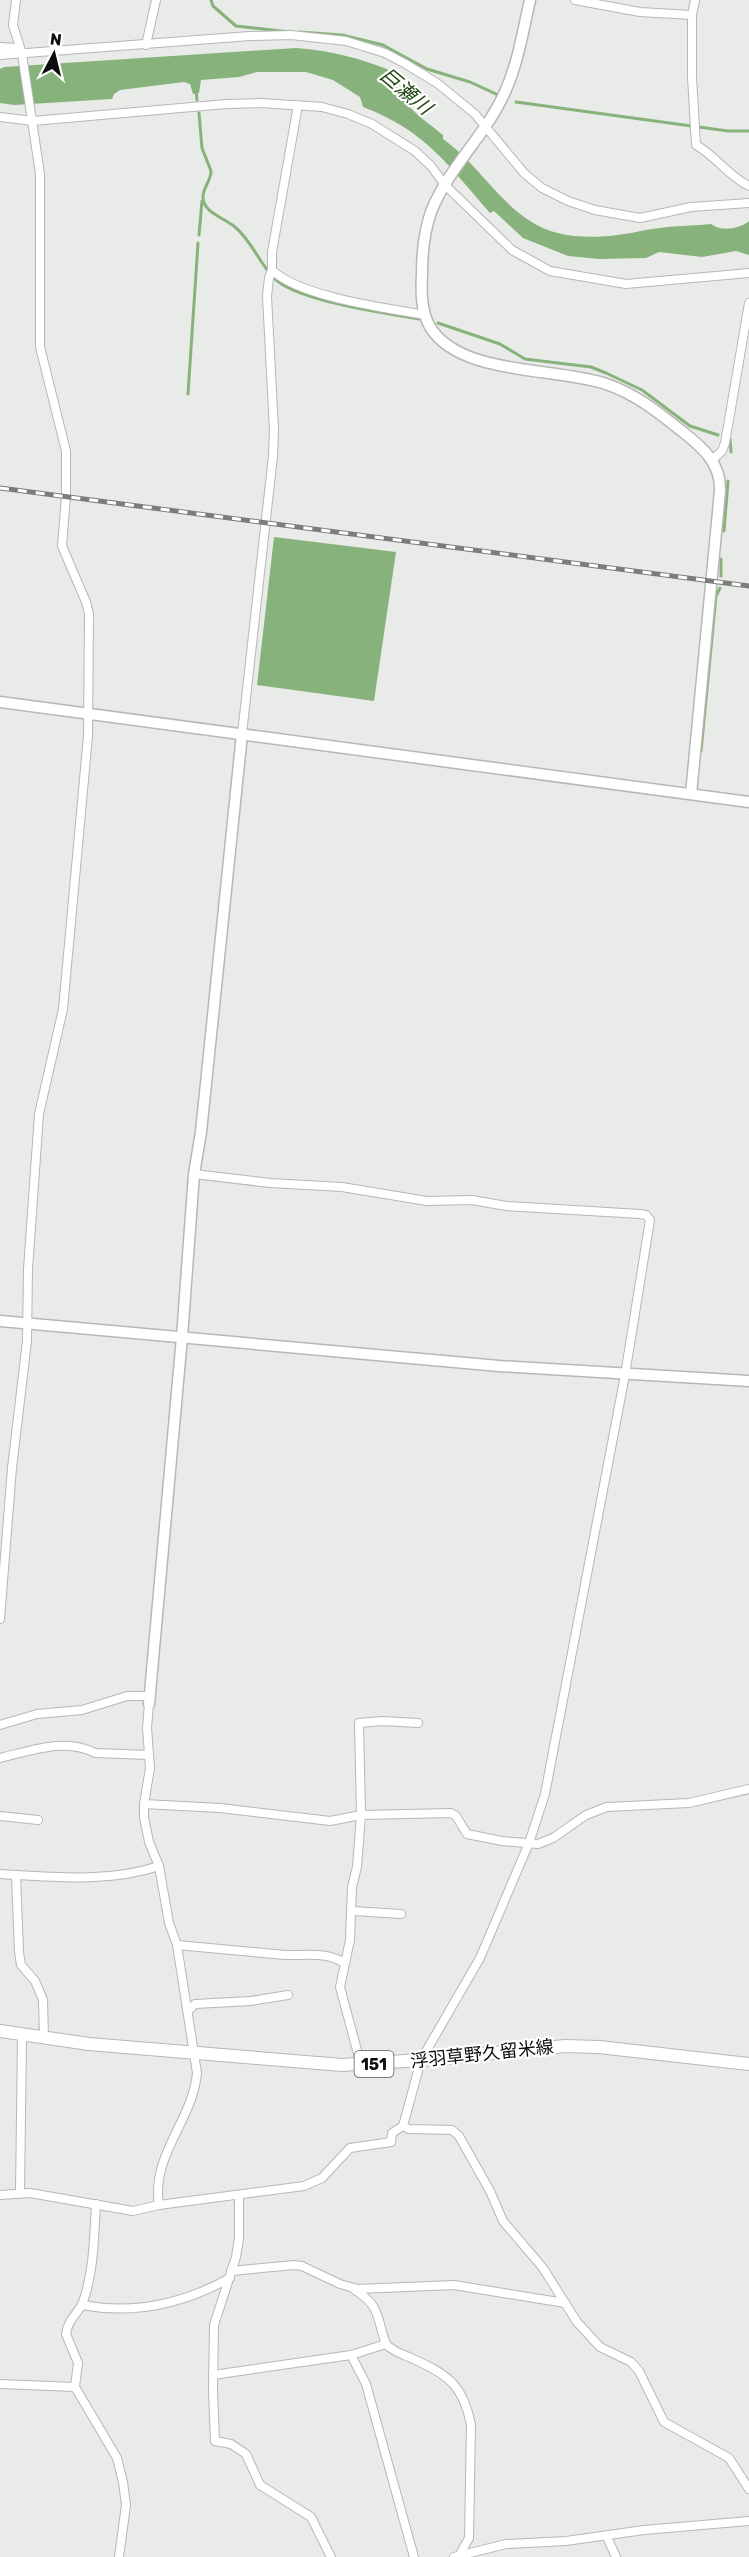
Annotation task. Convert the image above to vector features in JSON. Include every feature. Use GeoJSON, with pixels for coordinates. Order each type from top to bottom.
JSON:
{"type":"FeatureCollection","features":[{"type":"Feature","properties":{"kind":"main road","name":"浮羽草野久留米線"},"geometry":{"type":"LineString","coordinates":[[0,2031],[44,2040],[194,2054],[361,2065],[565,2046],[599,2047],[749,2064]]}},
{"type":"Feature","properties":{"kind":"street"},"geometry":{"type":"LineString","coordinates":[[0,1619],[27,1323],[28,1269],[39,1114],[63,1009],[89,714],[89,614],[87,602],[62,546],[66,496],[66,451],[40,347],[40,174],[21,51],[13,25],[16,0]]}},
{"type":"Feature","properties":{"kind":"street"},"geometry":{"type":"LineString","coordinates":[[146,45],[156,0]]}},
{"type":"Feature","properties":{"kind":"street"},"geometry":{"type":"LineString","coordinates":[[530,0],[511,76],[484,127],[446,183],[431,212],[423,245],[421,286],[425,315],[440,339],[461,355],[479,361],[583,378],[622,390],[655,410],[692,440],[712,460],[717,470],[720,491],[691,794]]}},
{"type":"Feature","properties":{"kind":"street"},"geometry":{"type":"LineString","coordinates":[[575,0],[640,12],[692,15]]}},
{"type":"Feature","properties":{"kind":"street"},"geometry":{"type":"LineString","coordinates":[[695,0],[692,15],[692,77],[696,145],[710,153],[737,180],[749,186]]}},
{"type":"Feature","properties":{"kind":"street"},"geometry":{"type":"LineString","coordinates":[[0,55],[21,51],[280,36],[346,41],[385,53],[437,83],[484,127],[524,173],[542,188],[568,201],[595,210],[640,218],[692,207],[749,203]]}},
{"type":"Feature","properties":{"kind":"street"},"geometry":{"type":"LineString","coordinates":[[0,47],[21,51]]}},
{"type":"Feature","properties":{"kind":"street"},"geometry":{"type":"LineString","coordinates":[[0,117],[32,119],[226,104],[261,103],[322,107],[372,124],[415,151],[512,250],[550,271],[626,284],[749,273]]}},
{"type":"Feature","properties":{"kind":"street"},"geometry":{"type":"LineString","coordinates":[[159,2205],[157,2191],[160,2166],[196,2087],[197,2073],[189,2010],[177,1945],[169,1923],[159,1866],[149,1842],[144,1804],[150,1768],[147,1728],[182,1337],[194,1174],[202,1120],[273,456],[273,409],[266,314],[272,252],[298,105]]}},
{"type":"Feature","properties":{"kind":"street"},"geometry":{"type":"LineString","coordinates":[[271,274],[314,291],[425,315]]}},
{"type":"Feature","properties":{"kind":"street"},"geometry":{"type":"LineString","coordinates":[[712,460],[722,451],[725,443],[749,303]]}},
{"type":"Feature","properties":{"kind":"street"},"geometry":{"type":"LineString","coordinates":[[0,702],[749,802]]}},
{"type":"Feature","properties":{"kind":"street"},"geometry":{"type":"LineString","coordinates":[[0,2195],[20,2193],[133,2211],[159,2205],[304,2186],[322,2178],[350,2148],[391,2142],[392,2133],[403,2126],[421,2061],[480,1958],[529,1844],[547,1784],[625,1375],[647,1249],[650,1220],[646,1215],[506,1206],[472,1200],[427,1202],[342,1187],[270,1183],[194,1174]]}},
{"type":"Feature","properties":{"kind":"street"},"geometry":{"type":"LineString","coordinates":[[0,1321],[488,1365],[749,1381]]}},
{"type":"Feature","properties":{"kind":"street"},"geometry":{"type":"LineString","coordinates":[[0,1725],[37,1714],[82,1710],[127,1696],[149,1700]]}},
{"type":"Feature","properties":{"kind":"street"},"geometry":{"type":"LineString","coordinates":[[361,2065],[340,1987],[350,1940],[353,1911],[352,1887],[357,1867],[362,1815],[359,1723],[382,1721],[418,1723]]}},
{"type":"Feature","properties":{"kind":"street"},"geometry":{"type":"LineString","coordinates":[[0,1758],[62,1745],[95,1753],[149,1755]]}},
{"type":"Feature","properties":{"kind":"street"},"geometry":{"type":"LineString","coordinates":[[144,1804],[220,1808],[330,1821],[362,1815],[451,1813],[456,1816],[467,1834],[538,1844],[553,1838],[586,1815],[607,1807],[689,1803],[749,1789]]}},
{"type":"Feature","properties":{"kind":"street"},"geometry":{"type":"LineString","coordinates":[[0,1816],[38,1820]]}},
{"type":"Feature","properties":{"kind":"street"},"geometry":{"type":"LineString","coordinates":[[0,1875],[128,1875],[159,1866]]}},
{"type":"Feature","properties":{"kind":"street"},"geometry":{"type":"LineString","coordinates":[[16,1875],[21,1965],[35,1981],[43,2000],[44,2040]]}},
{"type":"Feature","properties":{"kind":"street"},"geometry":{"type":"LineString","coordinates":[[353,1911],[401,1914]]}},
{"type":"Feature","properties":{"kind":"street"},"geometry":{"type":"LineString","coordinates":[[177,1945],[288,1955],[310,1954],[337,1959],[344,1963]]}},
{"type":"Feature","properties":{"kind":"street"},"geometry":{"type":"LineString","coordinates":[[189,2010],[195,2004],[251,2001],[288,1995]]}},
{"type":"Feature","properties":{"kind":"street"},"geometry":{"type":"LineString","coordinates":[[20,2193],[22,2036]]}},
{"type":"Feature","properties":{"kind":"street"},"geometry":{"type":"LineString","coordinates":[[403,2126],[409,2129],[452,2130],[459,2136],[490,2191],[503,2221],[543,2268],[577,2322],[600,2347],[631,2362],[639,2371],[664,2422],[729,2458],[749,2489]]}},
{"type":"Feature","properties":{"kind":"street"},"geometry":{"type":"LineString","coordinates":[[239,2195],[239,2240],[214,2325],[215,2441],[231,2444],[246,2454],[260,2485],[312,2517],[331,2557]]}},
{"type":"Feature","properties":{"kind":"street"},"geometry":{"type":"LineString","coordinates":[[96,2204],[91,2270],[82,2305],[72,2315],[66,2334],[78,2362],[75,2387],[117,2458],[123,2482],[126,2505],[119,2557]]}},
{"type":"Feature","properties":{"kind":"street"},"geometry":{"type":"LineString","coordinates":[[82,2305],[101,2309],[135,2310],[156,2307],[211,2288],[230,2275],[294,2265],[348,2286],[366,2297],[380,2316],[386,2344]]}},
{"type":"Feature","properties":{"kind":"street"},"geometry":{"type":"LineString","coordinates":[[348,2286],[370,2290],[454,2285],[564,2303]]}},
{"type":"Feature","properties":{"kind":"street"},"geometry":{"type":"LineString","coordinates":[[213,2374],[351,2355],[386,2344],[444,2374],[452,2381],[469,2413],[471,2425],[469,2538],[457,2556]]}},
{"type":"Feature","properties":{"kind":"street"},"geometry":{"type":"LineString","coordinates":[[351,2355],[366,2384],[414,2557]]}},
{"type":"Feature","properties":{"kind":"street"},"geometry":{"type":"LineString","coordinates":[[0,2384],[75,2387]]}},
{"type":"Feature","properties":{"kind":"street"},"geometry":{"type":"LineString","coordinates":[[457,2556],[506,2544],[608,2537],[644,2530],[749,2521]]}},
{"type":"Feature","properties":{"kind":"street"},"geometry":{"type":"LineString","coordinates":[[608,2537],[616,2557]]}},
{"type":"Feature","properties":{"kind":"shaded area"},"geometry":{"type":"Polygon","coordinates":[[[296,48],[346,56],[394,72],[399,92],[411,108],[443,135],[443,139],[466,158],[518,212],[543,228],[571,236],[586,237],[711,224],[719,228],[730,228],[741,226],[749,221],[749,255],[736,251],[702,257],[659,252],[646,258],[599,259],[568,256],[523,238],[494,211],[490,213],[448,164],[420,138],[385,116],[363,107],[360,97],[333,80],[306,72],[257,72],[239,77],[201,80],[199,93],[193,94],[190,84],[184,82],[120,90],[114,94],[112,99],[14,105],[0,103],[0,69],[4,67],[296,48]]]}},
{"type":"Feature","properties":{"kind":"shaded area"},"geometry":{"type":"Polygon","coordinates":[[[274,537],[396,552],[374,701],[257,685],[274,537]]]}},
{"type":"Feature","properties":{"kind":"waterway"},"geometry":{"type":"LineString","coordinates":[[211,0],[213,6],[236,26],[290,32]]}},
{"type":"Feature","properties":{"kind":"waterway"},"geometry":{"type":"LineString","coordinates":[[300,32],[342,35],[383,45],[427,69],[470,82],[496,94]]}},
{"type":"Feature","properties":{"kind":"waterway"},"geometry":{"type":"LineString","coordinates":[[196,90],[197,100]]}},
{"type":"Feature","properties":{"kind":"waterway"},"geometry":{"type":"LineString","coordinates":[[516,102],[728,131],[749,131]]}},
{"type":"Feature","properties":{"kind":"waterway"},"geometry":{"type":"LineString","coordinates":[[199,113],[202,148],[211,171],[203,193],[204,203],[210,211],[241,233],[274,278],[301,293],[342,305],[419,319]]}},
{"type":"Feature","properties":{"kind":"waterway"},"geometry":{"type":"LineString","coordinates":[[199,235],[202,201]]}},
{"type":"Feature","properties":{"kind":"waterway"},"geometry":{"type":"LineString","coordinates":[[188,394],[198,243]]}},
{"type":"Feature","properties":{"kind":"waterway"},"geometry":{"type":"LineString","coordinates":[[438,323],[500,344],[525,359],[591,367],[642,390],[690,426],[718,435]]}},
{"type":"Feature","properties":{"kind":"waterway"},"geometry":{"type":"LineString","coordinates":[[730,439],[731,452]]}},
{"type":"Feature","properties":{"kind":"waterway"},"geometry":{"type":"LineString","coordinates":[[724,531],[728,481]]}},
{"type":"Feature","properties":{"kind":"waterway"},"geometry":{"type":"LineString","coordinates":[[721,559],[721,576]]}},
{"type":"Feature","properties":{"kind":"waterway"},"geometry":{"type":"LineString","coordinates":[[701,751],[716,596],[720,588]]}},
{"type":"Feature","properties":{"kind":"railway"},"geometry":{"type":"LineString","coordinates":[[0,488],[749,586]]}},
{"type":"Feature","properties":{"kind":"water label","name":"巨瀬川"},"geometry":{"type":"Point","coordinates":[406,91]}}]}
